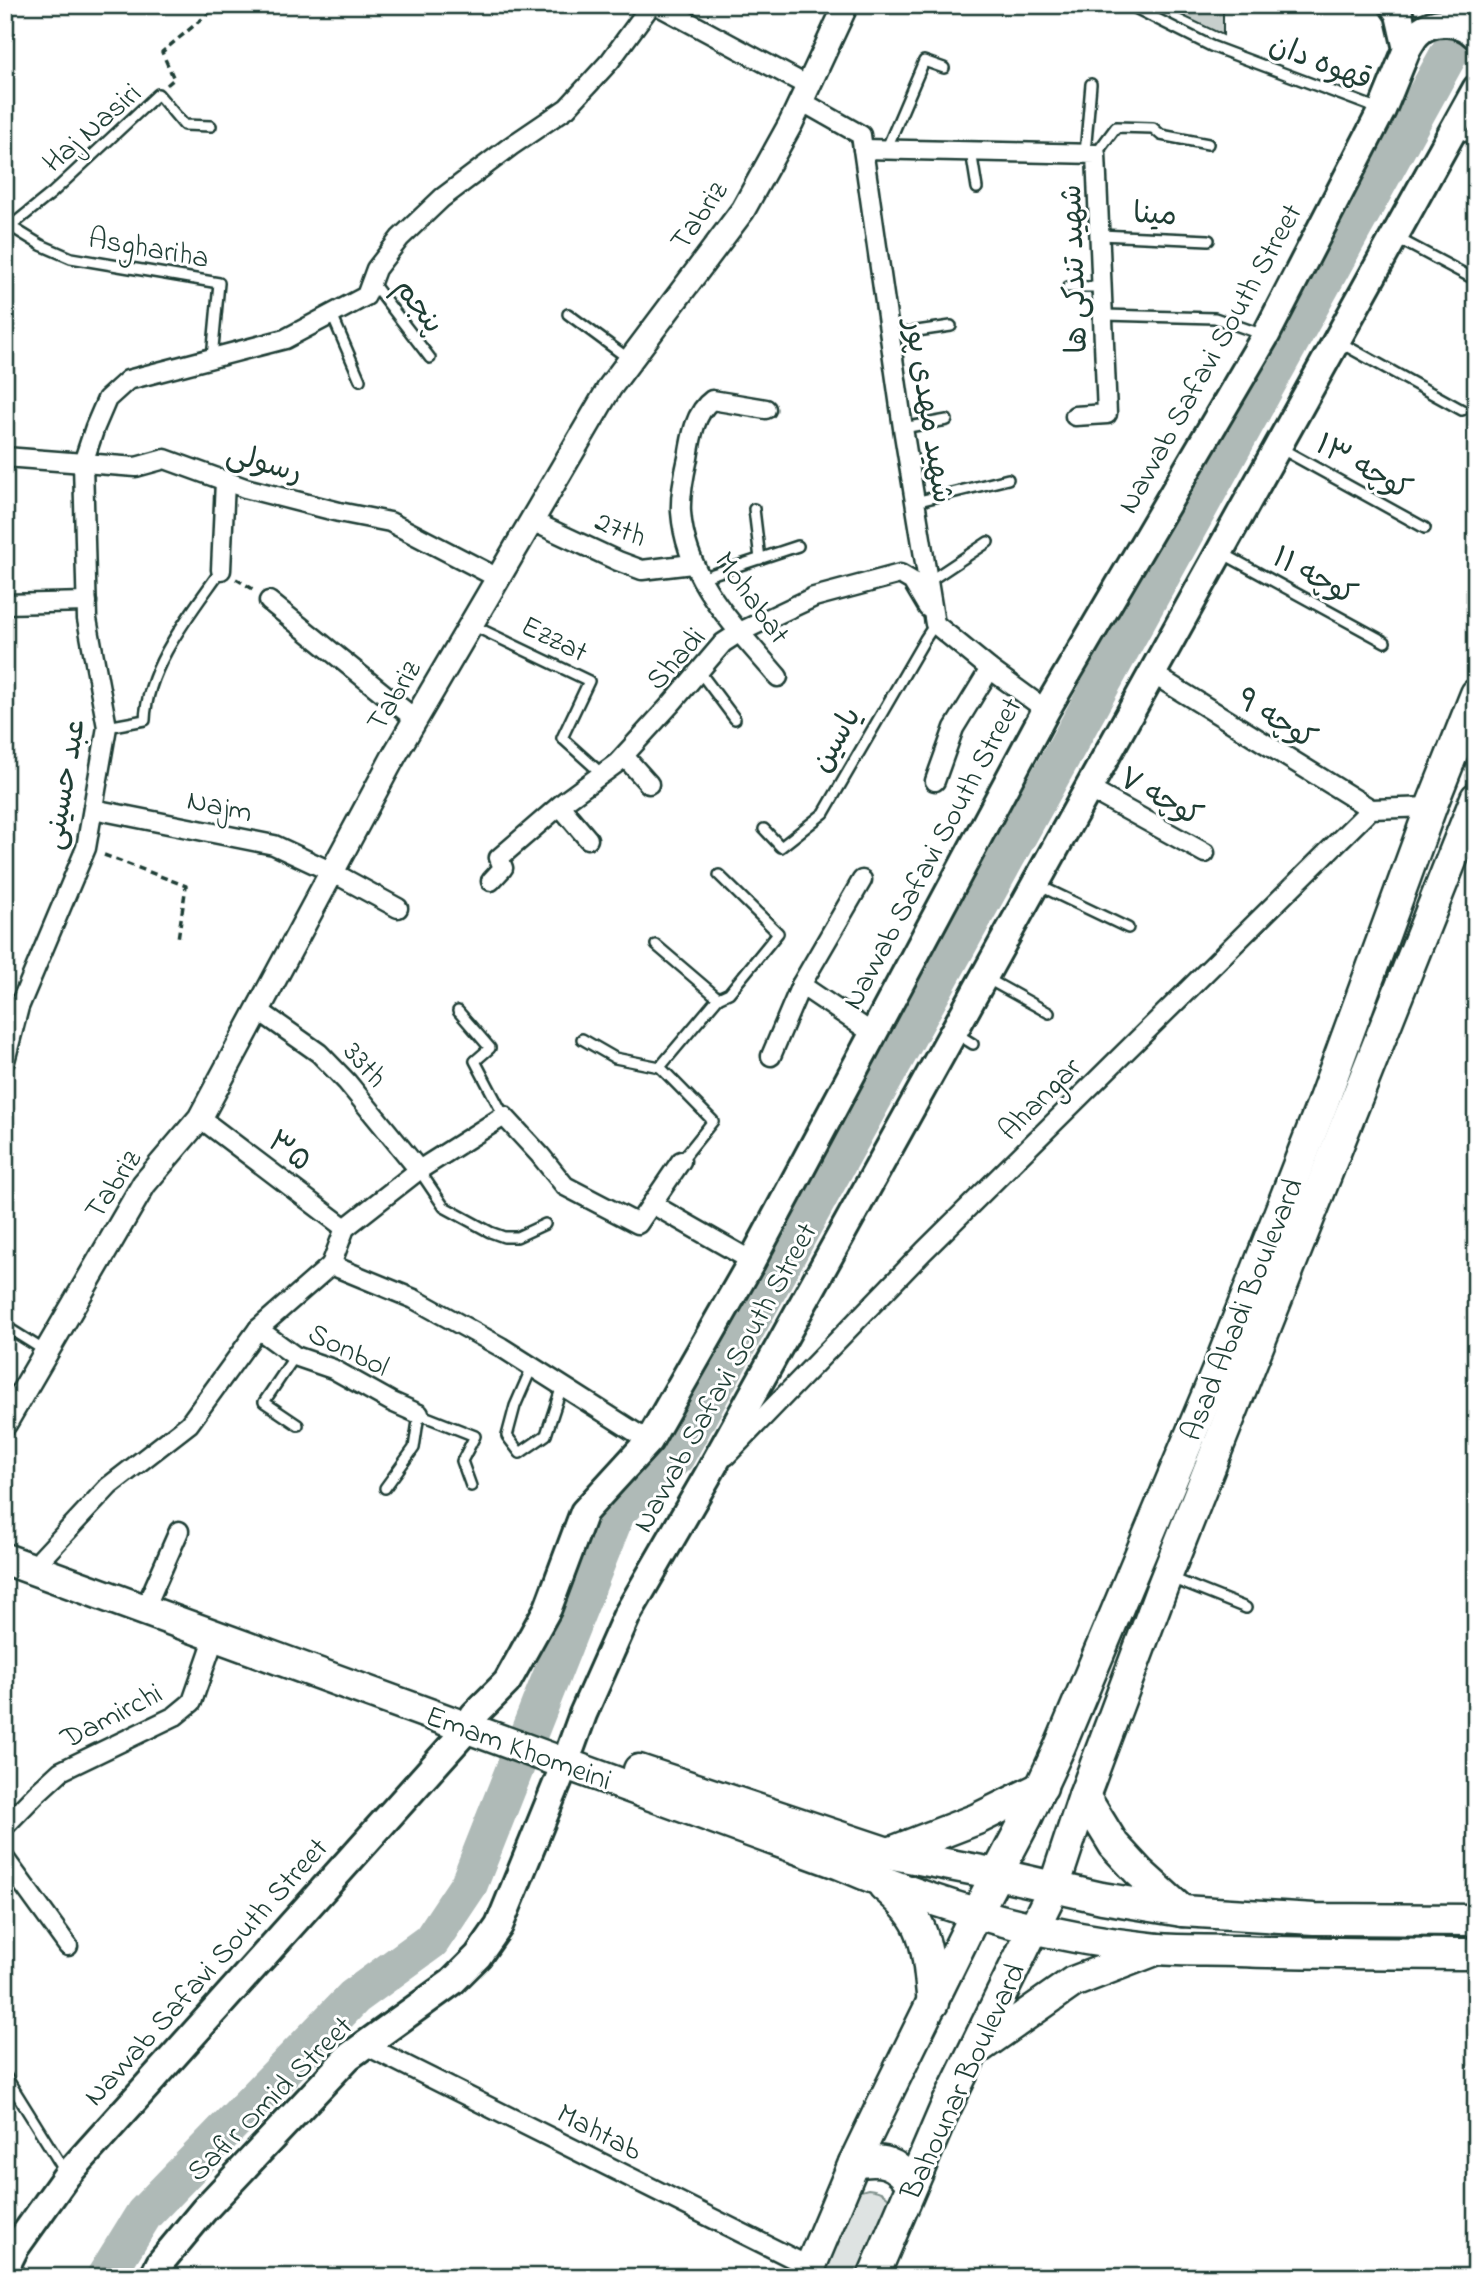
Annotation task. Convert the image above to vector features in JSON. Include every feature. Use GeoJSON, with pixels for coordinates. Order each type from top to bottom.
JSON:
{"type":"FeatureCollection","features":[{"type":"Feature","properties":{"kind":"main road"},"geometry":{"type":"LineString","coordinates":[[1393,5],[1399,14],[1408,49]]}},
{"type":"Feature","properties":{"kind":"main road"},"geometry":{"type":"LineString","coordinates":[[1408,49],[1417,33],[1434,24],[1453,23],[1471,30],[1476,36]]}},
{"type":"Feature","properties":{"kind":"main road","name":"Navvab Safavi South Street"},"geometry":{"type":"LineString","coordinates":[[9,2253],[67,2175],[478,1724],[506,1682],[548,1608],[584,1512],[649,1441],[752,1261],[1046,710],[1266,335],[1382,110],[1408,49]]}},
{"type":"Feature","properties":{"kind":"main road","name":"Navvab Safavi South Street"},"geometry":{"type":"LineString","coordinates":[[561,1753],[583,1714],[627,1615],[964,1038],[985,977],[1395,237],[1465,135],[1476,89]]}},
{"type":"Feature","properties":{"kind":"main road","name":"Asad Abadi Boulevard"},"geometry":{"type":"LineString","coordinates":[[977,1912],[1042,1787],[1221,1362],[1323,1102],[1431,807],[1476,694]]}},
{"type":"Feature","properties":{"kind":"main road","name":"Asad Abadi Boulevard"},"geometry":{"type":"LineString","coordinates":[[1054,1887],[1084,1796],[1166,1576],[1476,799]]}},
{"type":"Feature","properties":{"kind":"main road","name":"Emam Khomeini"},"geometry":{"type":"LineString","coordinates":[[5,1545],[38,1564],[561,1753],[840,1864],[997,1874],[1102,1898],[1182,1911],[1314,1919],[1476,1920]]}},
{"type":"Feature","properties":{"kind":"main road","name":"Emam Khomeini"},"geometry":{"type":"LineString","coordinates":[[5,1559],[38,1564],[150,1597],[217,1629]]}},
{"type":"Feature","properties":{"kind":"main road","name":"Safir Omid Street"},"geometry":{"type":"LineString","coordinates":[[153,2277],[160,2263],[204,2210],[348,2057],[452,1982],[478,1956],[499,1926],[561,1753]]}},
{"type":"Feature","properties":{"kind":"main road"},"geometry":{"type":"LineString","coordinates":[[933,2003],[919,1927],[899,1899],[883,1867],[1042,1787]]}},
{"type":"Feature","properties":{"kind":"main road"},"geometry":{"type":"LineString","coordinates":[[1084,1796],[1114,1845],[1182,1911]]}},
{"type":"Feature","properties":{"kind":"main road","name":"Emam Khomeini"},"geometry":{"type":"LineString","coordinates":[[883,1867],[953,1906],[1035,1928],[1158,1949]]}},
{"type":"Feature","properties":{"kind":"main road","name":"Bahounar Boulevard"},"geometry":{"type":"LineString","coordinates":[[873,2277],[945,2109],[1054,1887]]}},
{"type":"Feature","properties":{"kind":"main road","name":"Bahounar Boulevard"},"geometry":{"type":"LineString","coordinates":[[808,2272],[854,2163],[977,1912]]}},
{"type":"Feature","properties":{"kind":"main road"},"geometry":{"type":"LineString","coordinates":[[1314,1919],[1306,1936],[1311,1948],[1318,1953]]}},
{"type":"Feature","properties":{"kind":"main road"},"geometry":{"type":"LineString","coordinates":[[973,2052],[1073,1982],[1158,1949],[1476,1954]]}},
{"type":"Feature","properties":{"kind":"main road"},"geometry":{"type":"LineString","coordinates":[[854,2163],[873,2160],[888,2162],[902,2170],[912,2184]]}},
{"type":"Feature","properties":{"kind":"street"},"geometry":{"type":"LineString","coordinates":[[83,463],[107,399],[128,380],[285,339],[366,296],[376,269],[400,238],[442,198],[567,108],[610,61],[652,5]]}},
{"type":"Feature","properties":{"kind":"street"},"geometry":{"type":"LineString","coordinates":[[657,5],[805,93],[861,135],[863,149]]}},
{"type":"Feature","properties":{"kind":"street","name":"Tabriz"},"geometry":{"type":"LineString","coordinates":[[5,1423],[144,1184],[200,1118],[415,719],[610,387],[743,210],[805,93],[846,5]]}},
{"type":"Feature","properties":{"kind":"street","name":"شهید تندکی ها"},"geometry":{"type":"LineString","coordinates":[[863,149],[1091,154],[1100,235],[1107,414],[1075,416]]}},
{"type":"Feature","properties":{"kind":"street","name":"شهید مهدی پور"},"geometry":{"type":"LineString","coordinates":[[863,149],[903,428],[935,624]]}},
{"type":"Feature","properties":{"kind":"street","name":"Mohabat"},"geometry":{"type":"LineString","coordinates":[[766,410],[712,400],[703,406],[691,438],[681,511],[697,571],[712,596],[778,677]]}},
{"type":"Feature","properties":{"kind":"street","name":"رسولی"},"geometry":{"type":"LineString","coordinates":[[5,457],[136,467],[165,459],[225,481],[339,512],[390,522],[498,578]]}},
{"type":"Feature","properties":{"kind":"street","name":"عبد حسینی"},"geometry":{"type":"LineString","coordinates":[[5,1061],[19,1007],[86,848],[107,727],[87,619],[83,463]]}},
{"type":"Feature","properties":{"kind":"street"},"geometry":{"type":"LineString","coordinates":[[220,570],[225,481]]}},
{"type":"Feature","properties":{"kind":"street","name":"27th"},"geometry":{"type":"LineString","coordinates":[[532,521],[642,570],[697,571]]}},
{"type":"Feature","properties":{"kind":"street","name":"Shadi"},"geometry":{"type":"LineString","coordinates":[[491,881],[503,867],[499,858],[624,755],[723,643],[740,632],[814,597],[901,574],[912,581],[935,624]]}},
{"type":"Feature","properties":{"kind":"street"},"geometry":{"type":"LineString","coordinates":[[269,601],[415,719]]}},
{"type":"Feature","properties":{"kind":"street"},"geometry":{"type":"LineString","coordinates":[[5,604],[87,602]]}},
{"type":"Feature","properties":{"kind":"street"},"geometry":{"type":"LineString","coordinates":[[935,624],[1046,710]]}},
{"type":"Feature","properties":{"kind":"street"},"geometry":{"type":"LineString","coordinates":[[935,781],[954,728],[990,669]]}},
{"type":"Feature","properties":{"kind":"street","name":"کوچه ۹"},"geometry":{"type":"LineString","coordinates":[[1153,674],[1371,809]]}},
{"type":"Feature","properties":{"kind":"street"},"geometry":{"type":"LineString","coordinates":[[624,755],[649,785]]}},
{"type":"Feature","properties":{"kind":"street","name":"کوچه ۷"},"geometry":{"type":"LineString","coordinates":[[1089,789],[1205,853]]}},
{"type":"Feature","properties":{"kind":"street"},"geometry":{"type":"LineString","coordinates":[[560,806],[588,839]]}},
{"type":"Feature","properties":{"kind":"street"},"geometry":{"type":"LineString","coordinates":[[1371,809],[1431,807]]}},
{"type":"Feature","properties":{"kind":"street","name":"Najm"},"geometry":{"type":"LineString","coordinates":[[93,809],[274,845],[332,872],[398,908]]}},
{"type":"Feature","properties":{"kind":"street","name":"Ahangar"},"geometry":{"type":"LineString","coordinates":[[708,1475],[923,1251],[1371,809]]}},
{"type":"Feature","properties":{"kind":"street"},"geometry":{"type":"LineString","coordinates":[[771,1056],[801,985],[862,880]]}},
{"type":"Feature","properties":{"kind":"street"},"geometry":{"type":"LineString","coordinates":[[801,985],[872,1033]]}},
{"type":"Feature","properties":{"kind":"street","name":"33th"},"geometry":{"type":"LineString","coordinates":[[258,1010],[319,1052],[419,1170]]}},
{"type":"Feature","properties":{"kind":"street"},"geometry":{"type":"LineString","coordinates":[[38,1564],[109,1486],[189,1424],[258,1329],[331,1265],[345,1227],[419,1170],[503,1116],[565,1186],[638,1224],[681,1161]]}},
{"type":"Feature","properties":{"kind":"street","name":"۳۵"},"geometry":{"type":"LineString","coordinates":[[200,1118],[345,1227]]}},
{"type":"Feature","properties":{"kind":"street"},"geometry":{"type":"LineString","coordinates":[[652,1204],[752,1261]]}},
{"type":"Feature","properties":{"kind":"street"},"geometry":{"type":"LineString","coordinates":[[331,1265],[414,1299],[501,1347],[649,1441]]}},
{"type":"Feature","properties":{"kind":"street","name":"Sonbol"},"geometry":{"type":"LineString","coordinates":[[258,1329],[295,1356],[333,1369],[419,1414]]}},
{"type":"Feature","properties":{"kind":"street"},"geometry":{"type":"LineString","coordinates":[[150,1597],[179,1531]]}},
{"type":"Feature","properties":{"kind":"street","name":"Damirchi"},"geometry":{"type":"LineString","coordinates":[[5,1826],[61,1771],[175,1716],[192,1702],[217,1629]]}},
{"type":"Feature","properties":{"kind":"street"},"geometry":{"type":"LineString","coordinates":[[5,1859],[68,1946]]}},
{"type":"Feature","properties":{"kind":"street","name":"Mahtab"},"geometry":{"type":"LineString","coordinates":[[365,2045],[808,2272]]}},
{"type":"Feature","properties":{"kind":"lane","name":"قهوه دان"},"geometry":{"type":"LineString","coordinates":[[1129,5],[1211,46],[1382,110]]}},
{"type":"Feature","properties":{"kind":"lane"},"geometry":{"type":"LineString","coordinates":[[886,149],[924,61],[944,68]]}},
{"type":"Feature","properties":{"kind":"lane"},"geometry":{"type":"LineString","coordinates":[[1091,84],[1091,154]]}},
{"type":"Feature","properties":{"kind":"lane","name":"Haj Nasiri"},"geometry":{"type":"LineString","coordinates":[[7,227],[52,193],[158,94],[184,125],[211,126]]}},
{"type":"Feature","properties":{"kind":"lane"},"geometry":{"type":"LineString","coordinates":[[1091,154],[1116,127],[1153,128],[1161,135],[1208,144]]}},
{"type":"Feature","properties":{"kind":"lane"},"geometry":{"type":"LineString","coordinates":[[971,151],[977,188]]}},
{"type":"Feature","properties":{"kind":"lane","name":"Asghariha"},"geometry":{"type":"LineString","coordinates":[[7,227],[41,246],[71,258],[219,283],[212,358]]}},
{"type":"Feature","properties":{"kind":"lane","name":"مینا"},"geometry":{"type":"LineString","coordinates":[[1100,235],[1209,240]]}},
{"type":"Feature","properties":{"kind":"lane"},"geometry":{"type":"LineString","coordinates":[[1395,237],[1476,280]]}},
{"type":"Feature","properties":{"kind":"lane","name":"پنجم"},"geometry":{"type":"LineString","coordinates":[[372,281],[430,358]]}},
{"type":"Feature","properties":{"kind":"lane"},"geometry":{"type":"LineString","coordinates":[[1068,287],[1102,287]]}},
{"type":"Feature","properties":{"kind":"lane"},"geometry":{"type":"LineString","coordinates":[[568,314],[630,360]]}},
{"type":"Feature","properties":{"kind":"lane"},"geometry":{"type":"LineString","coordinates":[[332,315],[360,380]]}},
{"type":"Feature","properties":{"kind":"lane"},"geometry":{"type":"LineString","coordinates":[[1104,315],[1215,318],[1266,335]]}},
{"type":"Feature","properties":{"kind":"lane"},"geometry":{"type":"LineString","coordinates":[[890,335],[951,326]]}},
{"type":"Feature","properties":{"kind":"lane"},"geometry":{"type":"LineString","coordinates":[[1338,341],[1462,410]]}},
{"type":"Feature","properties":{"kind":"lane"},"geometry":{"type":"LineString","coordinates":[[903,428],[947,420]]}},
{"type":"Feature","properties":{"kind":"lane","name":"کوچه ۱۳"},"geometry":{"type":"LineString","coordinates":[[1279,447],[1425,528]]}},
{"type":"Feature","properties":{"kind":"lane"},"geometry":{"type":"LineString","coordinates":[[915,502],[1008,479]]}},
{"type":"Feature","properties":{"kind":"lane"},"geometry":{"type":"LineString","coordinates":[[754,509],[760,559]]}},
{"type":"Feature","properties":{"kind":"lane"},"geometry":{"type":"LineString","coordinates":[[928,582],[988,542]]}},
{"type":"Feature","properties":{"kind":"lane"},"geometry":{"type":"LineString","coordinates":[[697,571],[760,559],[797,546]]}},
{"type":"Feature","properties":{"kind":"lane","name":"کوچه ۱۱"},"geometry":{"type":"LineString","coordinates":[[1220,552],[1385,642]]}},
{"type":"Feature","properties":{"kind":"lane"},"geometry":{"type":"LineString","coordinates":[[107,727],[145,720],[145,705],[166,653],[220,570]]}},
{"type":"Feature","properties":{"kind":"lane","name":"یاسین"},"geometry":{"type":"LineString","coordinates":[[764,829],[781,848],[824,813],[935,624]]}},
{"type":"Feature","properties":{"kind":"lane","name":"Ezzat"},"geometry":{"type":"LineString","coordinates":[[471,625],[589,681],[562,738],[602,774]]}},
{"type":"Feature","properties":{"kind":"lane"},"geometry":{"type":"LineString","coordinates":[[699,671],[735,719]]}},
{"type":"Feature","properties":{"kind":"lane"},"geometry":{"type":"LineString","coordinates":[[660,1067],[718,999],[729,993],[778,933],[719,875]]}},
{"type":"Feature","properties":{"kind":"lane"},"geometry":{"type":"LineString","coordinates":[[1036,884],[1128,928]]}},
{"type":"Feature","properties":{"kind":"lane"},"geometry":{"type":"LineString","coordinates":[[656,944],[718,999]]}},
{"type":"Feature","properties":{"kind":"lane"},"geometry":{"type":"LineString","coordinates":[[985,977],[1049,1013]]}},
{"type":"Feature","properties":{"kind":"lane"},"geometry":{"type":"LineString","coordinates":[[458,1011],[490,1048],[475,1061],[503,1116]]}},
{"type":"Feature","properties":{"kind":"lane"},"geometry":{"type":"LineString","coordinates":[[582,1039],[615,1058],[660,1067],[713,1121],[681,1161]]}},
{"type":"Feature","properties":{"kind":"lane"},"geometry":{"type":"LineString","coordinates":[[419,1170],[444,1207],[490,1232],[504,1237],[517,1237],[545,1224]]}},
{"type":"Feature","properties":{"kind":"lane"},"geometry":{"type":"LineString","coordinates":[[5,1326],[46,1352]]}},
{"type":"Feature","properties":{"kind":"lane"},"geometry":{"type":"LineString","coordinates":[[295,1356],[264,1402],[298,1425]]}},
{"type":"Feature","properties":{"kind":"lane"},"geometry":{"type":"LineString","coordinates":[[532,1367],[515,1406],[507,1436],[520,1453],[546,1435],[562,1386]]}},
{"type":"Feature","properties":{"kind":"lane"},"geometry":{"type":"LineString","coordinates":[[385,1488],[414,1448],[419,1414],[475,1436],[462,1461],[471,1486]]}},
{"type":"Feature","properties":{"kind":"lane"},"geometry":{"type":"LineString","coordinates":[[1166,1576],[1246,1608]]}},
{"type":"Feature","properties":{"kind":"lane"},"geometry":{"type":"LineString","coordinates":[[5,2075],[67,2175]]}},
{"type":"Feature","properties":{"kind":"path"},"geometry":{"type":"LineString","coordinates":[[158,94],[174,79],[162,51],[219,5]]}},
{"type":"Feature","properties":{"kind":"path"},"geometry":{"type":"LineString","coordinates":[[220,570],[269,601]]}},
{"type":"Feature","properties":{"kind":"path"},"geometry":{"type":"LineString","coordinates":[[86,848],[186,886],[178,939]]}},
{"type":"Feature","properties":{"kind":"shaded area"},"geometry":{"type":"Polygon","coordinates":[[[868,2189],[883,2194],[892,2207],[874,2277],[808,2277],[857,2192],[868,2189]]]}},
{"type":"Feature","properties":{"kind":"building"},"geometry":{"type":"Polygon","coordinates":[[[1160,5],[1223,5],[1223,35],[1160,5]]]}},
{"type":"Feature","properties":{"kind":"waterway"},"geometry":{"type":"LineString","coordinates":[[105,2277],[144,2214],[354,1997],[431,1941],[469,1884],[617,1511],[676,1456],[1456,41]]}}]}
